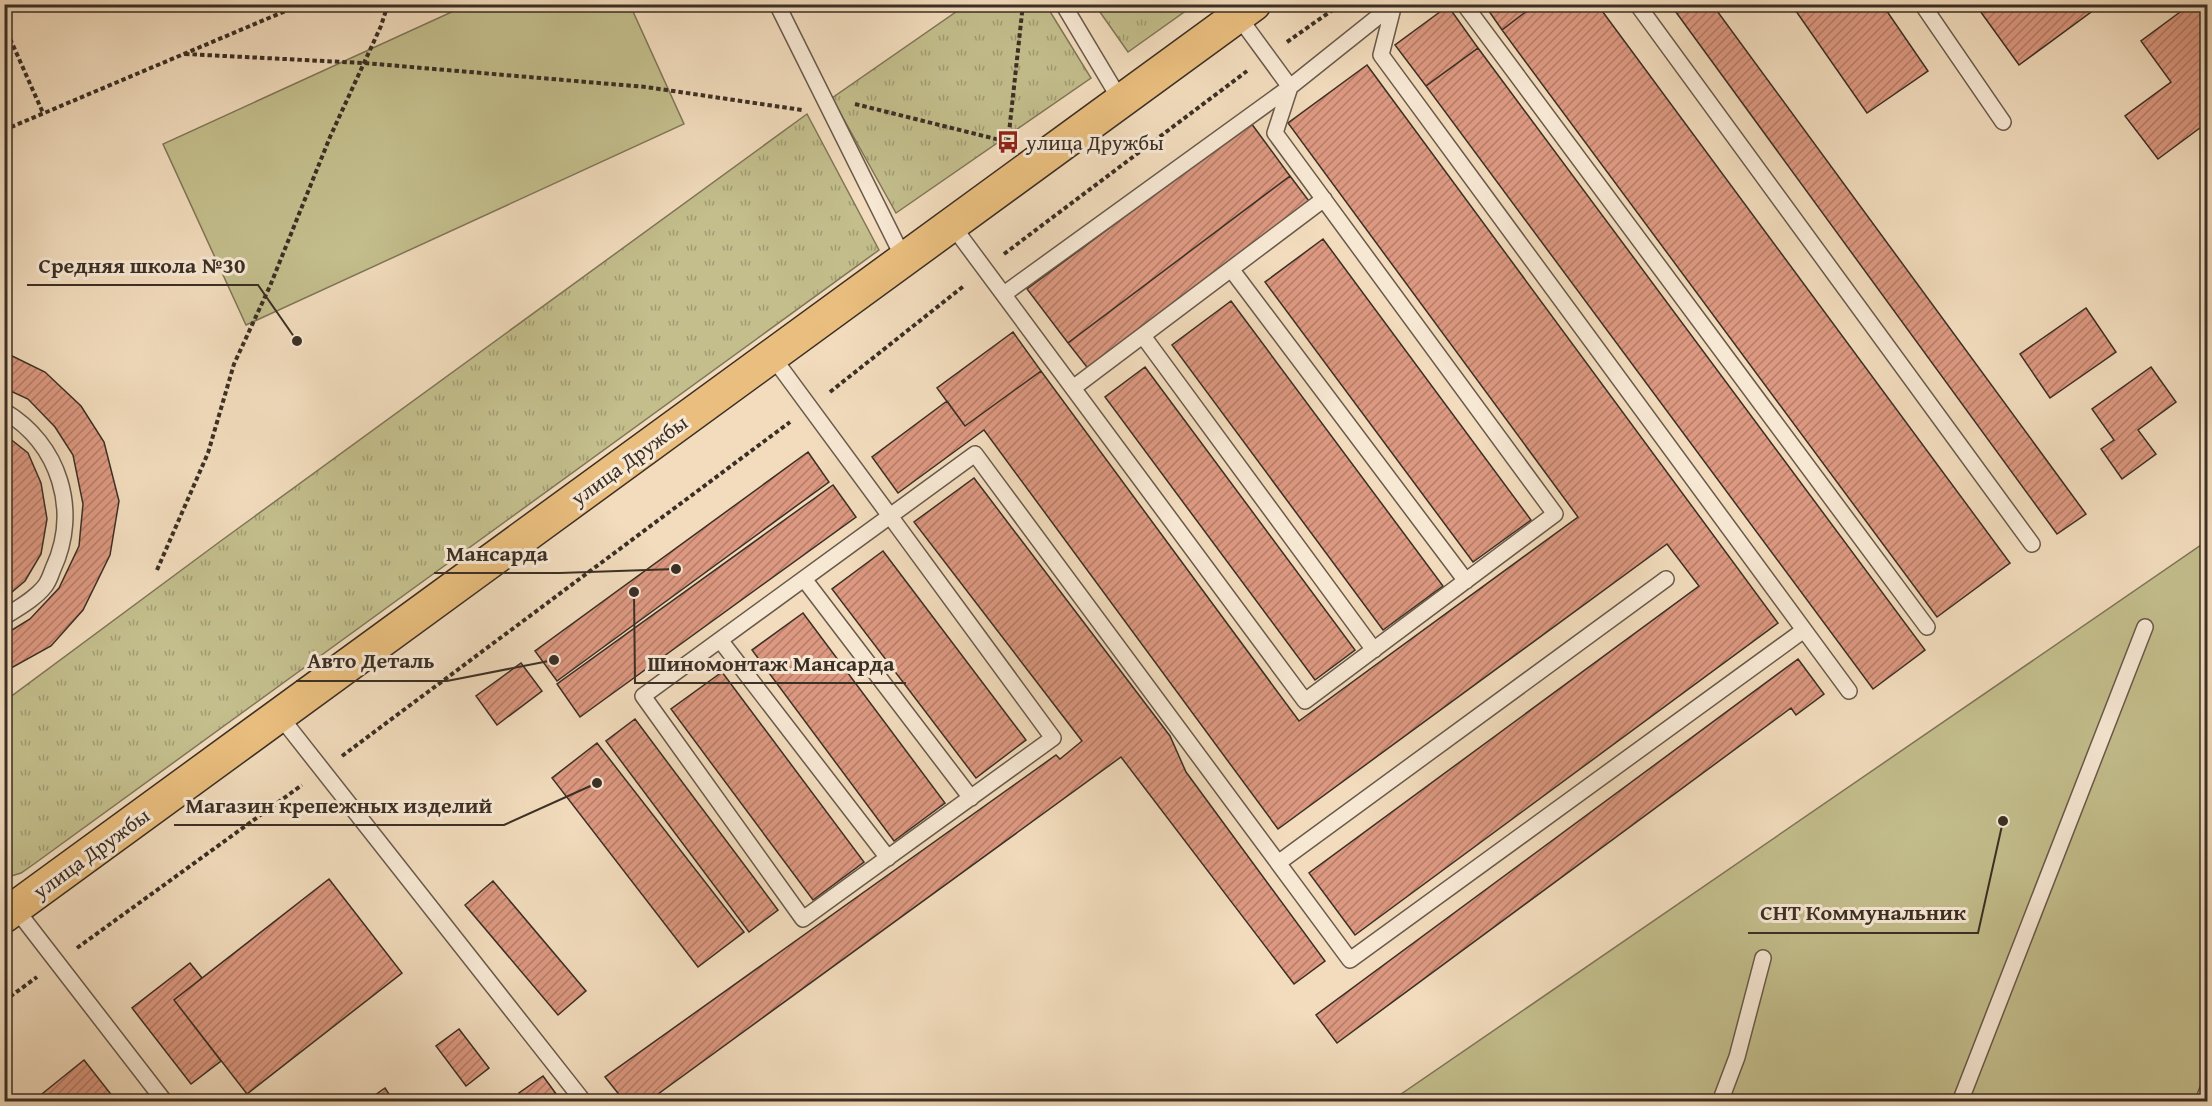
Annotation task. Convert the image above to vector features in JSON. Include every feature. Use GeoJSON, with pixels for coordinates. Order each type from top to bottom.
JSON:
{"type":"FeatureCollection","features":[{"type":"Feature","properties":{"kind":"main road","name":"улица Дружбы"},"geometry":{"type":"LineString","coordinates":[[7,913],[1246,10]]}},
{"type":"Feature","properties":{"kind":"lane"},"geometry":{"type":"LineString","coordinates":[[777,4],[904,259]]}},
{"type":"Feature","properties":{"kind":"lane"},"geometry":{"type":"LineString","coordinates":[[1063,4],[1121,101]]}},
{"type":"Feature","properties":{"kind":"lane"},"geometry":{"type":"LineString","coordinates":[[1004,294],[1290,87],[1395,4],[1382,55],[1849,691]]}},
{"type":"Feature","properties":{"kind":"lane"},"geometry":{"type":"LineString","coordinates":[[1464,4],[1927,627]]}},
{"type":"Feature","properties":{"kind":"lane"},"geometry":{"type":"LineString","coordinates":[[1637,4],[2032,544]]}},
{"type":"Feature","properties":{"kind":"lane"},"geometry":{"type":"LineString","coordinates":[[1922,4],[2003,122]]}},
{"type":"Feature","properties":{"kind":"lane"},"geometry":{"type":"LineString","coordinates":[[1246,10],[1267,56],[1290,87]]}},
{"type":"Feature","properties":{"kind":"lane"},"geometry":{"type":"LineString","coordinates":[[952,225],[1305,701],[1555,514],[1275,133],[1290,87]]}},
{"type":"Feature","properties":{"kind":"lane"},"geometry":{"type":"LineString","coordinates":[[1073,388],[1324,199]]}},
{"type":"Feature","properties":{"kind":"lane"},"geometry":{"type":"LineString","coordinates":[[1231,269],[1466,581]]}},
{"type":"Feature","properties":{"kind":"lane"},"geometry":{"type":"LineString","coordinates":[[1143,336],[1374,650]]}},
{"type":"Feature","properties":{"kind":"lane"},"geometry":{"type":"LineString","coordinates":[[772,356],[810,407],[890,516],[1053,738],[803,919],[643,696],[804,579],[890,516],[975,453],[1350,960],[1804,630]]}},
{"type":"Feature","properties":{"kind":"lane"},"geometry":{"type":"LineString","coordinates":[[4,411],[30,432],[51,459],[65,495],[66,526],[59,556],[45,586],[27,603],[4,617]]}},
{"type":"Feature","properties":{"kind":"lane"},"geometry":{"type":"LineString","coordinates":[[804,579],[971,798]]}},
{"type":"Feature","properties":{"kind":"lane"},"geometry":{"type":"LineString","coordinates":[[1278,863],[1666,579]]}},
{"type":"Feature","properties":{"kind":"lane"},"geometry":{"type":"LineString","coordinates":[[1960,1101],[2145,627]]}},
{"type":"Feature","properties":{"kind":"lane"},"geometry":{"type":"LineString","coordinates":[[720,640],[888,858]]}},
{"type":"Feature","properties":{"kind":"lane"},"geometry":{"type":"LineString","coordinates":[[279,715],[584,1101]]}},
{"type":"Feature","properties":{"kind":"lane"},"geometry":{"type":"LineString","coordinates":[[7,913],[57,962],[165,1101]]}},
{"type":"Feature","properties":{"kind":"lane"},"geometry":{"type":"LineString","coordinates":[[1720,1101],[1737,1058],[1763,958]]}},
{"type":"Feature","properties":{"kind":"lane"},"geometry":{"type":"LineString","coordinates":[[2203,1101],[2208,1089]]}},
{"type":"Feature","properties":{"kind":"path"},"geometry":{"type":"LineString","coordinates":[[4,130],[302,4]]}},
{"type":"Feature","properties":{"kind":"path"},"geometry":{"type":"LineString","coordinates":[[157,570],[208,453],[234,364],[270,286],[330,137],[381,26],[388,4]]}},
{"type":"Feature","properties":{"kind":"path"},"geometry":{"type":"LineString","coordinates":[[823,96],[1008,142],[1023,4]]}},
{"type":"Feature","properties":{"kind":"path"},"geometry":{"type":"LineString","coordinates":[[4,1001],[322,770],[810,407],[985,269],[1267,56],[1341,4]]}},
{"type":"Feature","properties":{"kind":"path"},"geometry":{"type":"LineString","coordinates":[[4,25],[44,113]]}},
{"type":"Feature","properties":{"kind":"path"},"geometry":{"type":"LineString","coordinates":[[185,54],[364,63],[646,87],[802,110]]}},
{"type":"Feature","properties":{"kind":"green space"},"geometry":{"type":"Polygon","coordinates":[[[469,4],[630,5],[684,124],[246,325],[163,144],[469,4]]]}},
{"type":"Feature","properties":{"kind":"green space"},"geometry":{"type":"Polygon","coordinates":[[[966,5],[1046,5],[1091,78],[896,213],[832,98],[966,5]]]}},
{"type":"Feature","properties":{"kind":"green space"},"geometry":{"type":"Polygon","coordinates":[[[1095,5],[1194,5],[1128,52],[1095,5]]]}},
{"type":"Feature","properties":{"kind":"green space"},"geometry":{"type":"Polygon","coordinates":[[[807,114],[879,250],[34,864],[21,873],[5,878],[5,701],[807,114]]]}},
{"type":"Feature","properties":{"kind":"green space"},"geometry":{"type":"Polygon","coordinates":[[[2207,541],[2207,1101],[1391,1101],[2207,541]]]}},
{"type":"Feature","properties":{"kind":"building"},"geometry":{"type":"Polygon","coordinates":[[[1484,4],[1536,4],[1502,30],[1484,4]]]}},
{"type":"Feature","properties":{"kind":"building"},"geometry":{"type":"Polygon","coordinates":[[[1536,4],[1597,4],[2010,563],[1937,617],[1502,30],[1536,4]]]}},
{"type":"Feature","properties":{"kind":"building"},"geometry":{"type":"Polygon","coordinates":[[[1670,4],[1712,4],[2086,514],[2057,534],[1670,4]]]}},
{"type":"Feature","properties":{"kind":"building"},"geometry":{"type":"Polygon","coordinates":[[[1791,4],[1882,4],[1928,71],[1867,113],[1791,4]]]}},
{"type":"Feature","properties":{"kind":"building"},"geometry":{"type":"Polygon","coordinates":[[[1975,4],[2102,4],[2019,65],[1975,4]]]}},
{"type":"Feature","properties":{"kind":"building"},"geometry":{"type":"Polygon","coordinates":[[[2191,4],[2195,4],[2208,22],[2208,130],[2204,125],[2158,159],[2125,116],[2171,82],[2141,41],[2191,4]]]}},
{"type":"Feature","properties":{"kind":"building"},"geometry":{"type":"Polygon","coordinates":[[[1448,6],[1478,48],[1426,86],[1395,45],[1448,6]]]}},
{"type":"Feature","properties":{"kind":"building"},"geometry":{"type":"Polygon","coordinates":[[[1478,48],[1925,650],[1873,689],[1426,86],[1478,48]]]}},
{"type":"Feature","properties":{"kind":"building"},"geometry":{"type":"Polygon","coordinates":[[[1367,65],[1778,623],[1355,935],[1309,873],[1699,586],[1667,544],[1278,829],[984,430],[898,493],[872,457],[947,401],[965,426],[1041,371],[1299,721],[1578,517],[1288,123],[1367,65]]]}},
{"type":"Feature","properties":{"kind":"building"},"geometry":{"type":"Polygon","coordinates":[[[1251,123],[1290,176],[1068,343],[1027,289],[1251,123]]]}},
{"type":"Feature","properties":{"kind":"building"},"geometry":{"type":"Polygon","coordinates":[[[1290,176],[1312,205],[1090,371],[1068,343],[1290,176]]]}},
{"type":"Feature","properties":{"kind":"building"},"geometry":{"type":"Polygon","coordinates":[[[1323,239],[1531,520],[1473,562],[1265,282],[1323,239]]]}},
{"type":"Feature","properties":{"kind":"building"},"geometry":{"type":"Polygon","coordinates":[[[1231,301],[1443,586],[1383,630],[1172,345],[1231,301]]]}},
{"type":"Feature","properties":{"kind":"building"},"geometry":{"type":"Polygon","coordinates":[[[2086,308],[2116,352],[2050,398],[2020,354],[2086,308]]]}},
{"type":"Feature","properties":{"kind":"building"},"geometry":{"type":"Polygon","coordinates":[[[1013,332],[1041,371],[965,426],[937,388],[1013,332]]]}},
{"type":"Feature","properties":{"kind":"building"},"geometry":{"type":"Polygon","coordinates":[[[4,352],[45,372],[81,406],[104,442],[119,501],[110,555],[83,610],[51,646],[4,672],[4,635],[30,619],[59,588],[79,546],[83,504],[73,455],[55,427],[28,399],[4,388],[4,352]]]}},
{"type":"Feature","properties":{"kind":"building"},"geometry":{"type":"Polygon","coordinates":[[[1145,367],[1355,650],[1315,680],[1105,397],[1145,367]]]}},
{"type":"Feature","properties":{"kind":"building"},"geometry":{"type":"Polygon","coordinates":[[[2151,367],[2176,402],[2138,430],[2156,454],[2122,479],[2101,449],[2114,440],[2092,409],[2151,367]]]}},
{"type":"Feature","properties":{"kind":"building"},"geometry":{"type":"Polygon","coordinates":[[[4,434],[28,453],[41,483],[47,519],[41,554],[25,581],[5,598],[4,434]]]}},
{"type":"Feature","properties":{"kind":"building"},"geometry":{"type":"Polygon","coordinates":[[[808,452],[829,482],[557,681],[535,651],[808,452]]]}},
{"type":"Feature","properties":{"kind":"building"},"geometry":{"type":"Polygon","coordinates":[[[974,478],[1170,736],[1186,772],[1325,961],[1294,984],[1121,757],[647,1102],[625,1102],[605,1077],[1056,755],[1060,759],[1082,741],[914,522],[974,478]]]}},
{"type":"Feature","properties":{"kind":"building"},"geometry":{"type":"Polygon","coordinates":[[[833,485],[856,517],[580,717],[557,684],[833,485]]]}},
{"type":"Feature","properties":{"kind":"building"},"geometry":{"type":"Polygon","coordinates":[[[883,551],[1026,740],[976,778],[832,589],[883,551]]]}},
{"type":"Feature","properties":{"kind":"building"},"geometry":{"type":"Polygon","coordinates":[[[803,613],[945,803],[894,841],[752,650],[803,613]]]}},
{"type":"Feature","properties":{"kind":"building"},"geometry":{"type":"Polygon","coordinates":[[[1798,659],[1824,694],[1796,715],[1791,708],[1337,1043],[1316,1015],[1798,659]]]}},
{"type":"Feature","properties":{"kind":"building"},"geometry":{"type":"Polygon","coordinates":[[[521,663],[542,691],[497,725],[476,696],[521,663]]]}},
{"type":"Feature","properties":{"kind":"building"},"geometry":{"type":"Polygon","coordinates":[[[722,672],[864,862],[813,900],[671,709],[722,672]]]}},
{"type":"Feature","properties":{"kind":"building"},"geometry":{"type":"Polygon","coordinates":[[[635,719],[778,910],[749,932],[606,741],[635,719]]]}},
{"type":"Feature","properties":{"kind":"building"},"geometry":{"type":"Polygon","coordinates":[[[597,743],[744,932],[698,967],[552,778],[597,743]]]}},
{"type":"Feature","properties":{"kind":"building"},"geometry":{"type":"Polygon","coordinates":[[[329,879],[402,973],[247,1094],[174,1000],[329,879]]]}},
{"type":"Feature","properties":{"kind":"building"},"geometry":{"type":"Polygon","coordinates":[[[493,881],[586,991],[558,1015],[465,905],[493,881]]]}},
{"type":"Feature","properties":{"kind":"building"},"geometry":{"type":"Polygon","coordinates":[[[190,963],[202,978],[174,1000],[221,1061],[191,1084],[132,1008],[190,963]]]}},
{"type":"Feature","properties":{"kind":"building"},"geometry":{"type":"Polygon","coordinates":[[[459,1029],[489,1068],[466,1086],[436,1046],[459,1029]]]}},
{"type":"Feature","properties":{"kind":"building"},"geometry":{"type":"Polygon","coordinates":[[[84,1060],[117,1102],[32,1102],[84,1060]]]}},
{"type":"Feature","properties":{"kind":"building"},"geometry":{"type":"Polygon","coordinates":[[[543,1076],[562,1102],[525,1102],[519,1093],[543,1076]]]}},
{"type":"Feature","properties":{"kind":"building"},"geometry":{"type":"Polygon","coordinates":[[[385,1088],[394,1102],[365,1102],[385,1088]]]}},
{"type":"Feature","properties":{"kind":"place","name":"улица Дружбы"},"geometry":{"type":"Point","coordinates":[1008,142]}},
{"type":"Feature","properties":{"kind":"place","name":"Средняя школа №30"},"geometry":{"type":"Point","coordinates":[297,341]}},
{"type":"Feature","properties":{"kind":"place","name":"Мансарда"},"geometry":{"type":"Point","coordinates":[676,569]}},
{"type":"Feature","properties":{"kind":"place","name":"Шиномонтаж Мансарда"},"geometry":{"type":"Point","coordinates":[634,592]}},
{"type":"Feature","properties":{"kind":"place","name":"Авто Деталь"},"geometry":{"type":"Point","coordinates":[554,660]}},
{"type":"Feature","properties":{"kind":"place","name":"Магазин крепежных изделий"},"geometry":{"type":"Point","coordinates":[597,783]}},
{"type":"Feature","properties":{"kind":"place","name":"СНТ Коммунальник"},"geometry":{"type":"Point","coordinates":[2003,821]}}]}
